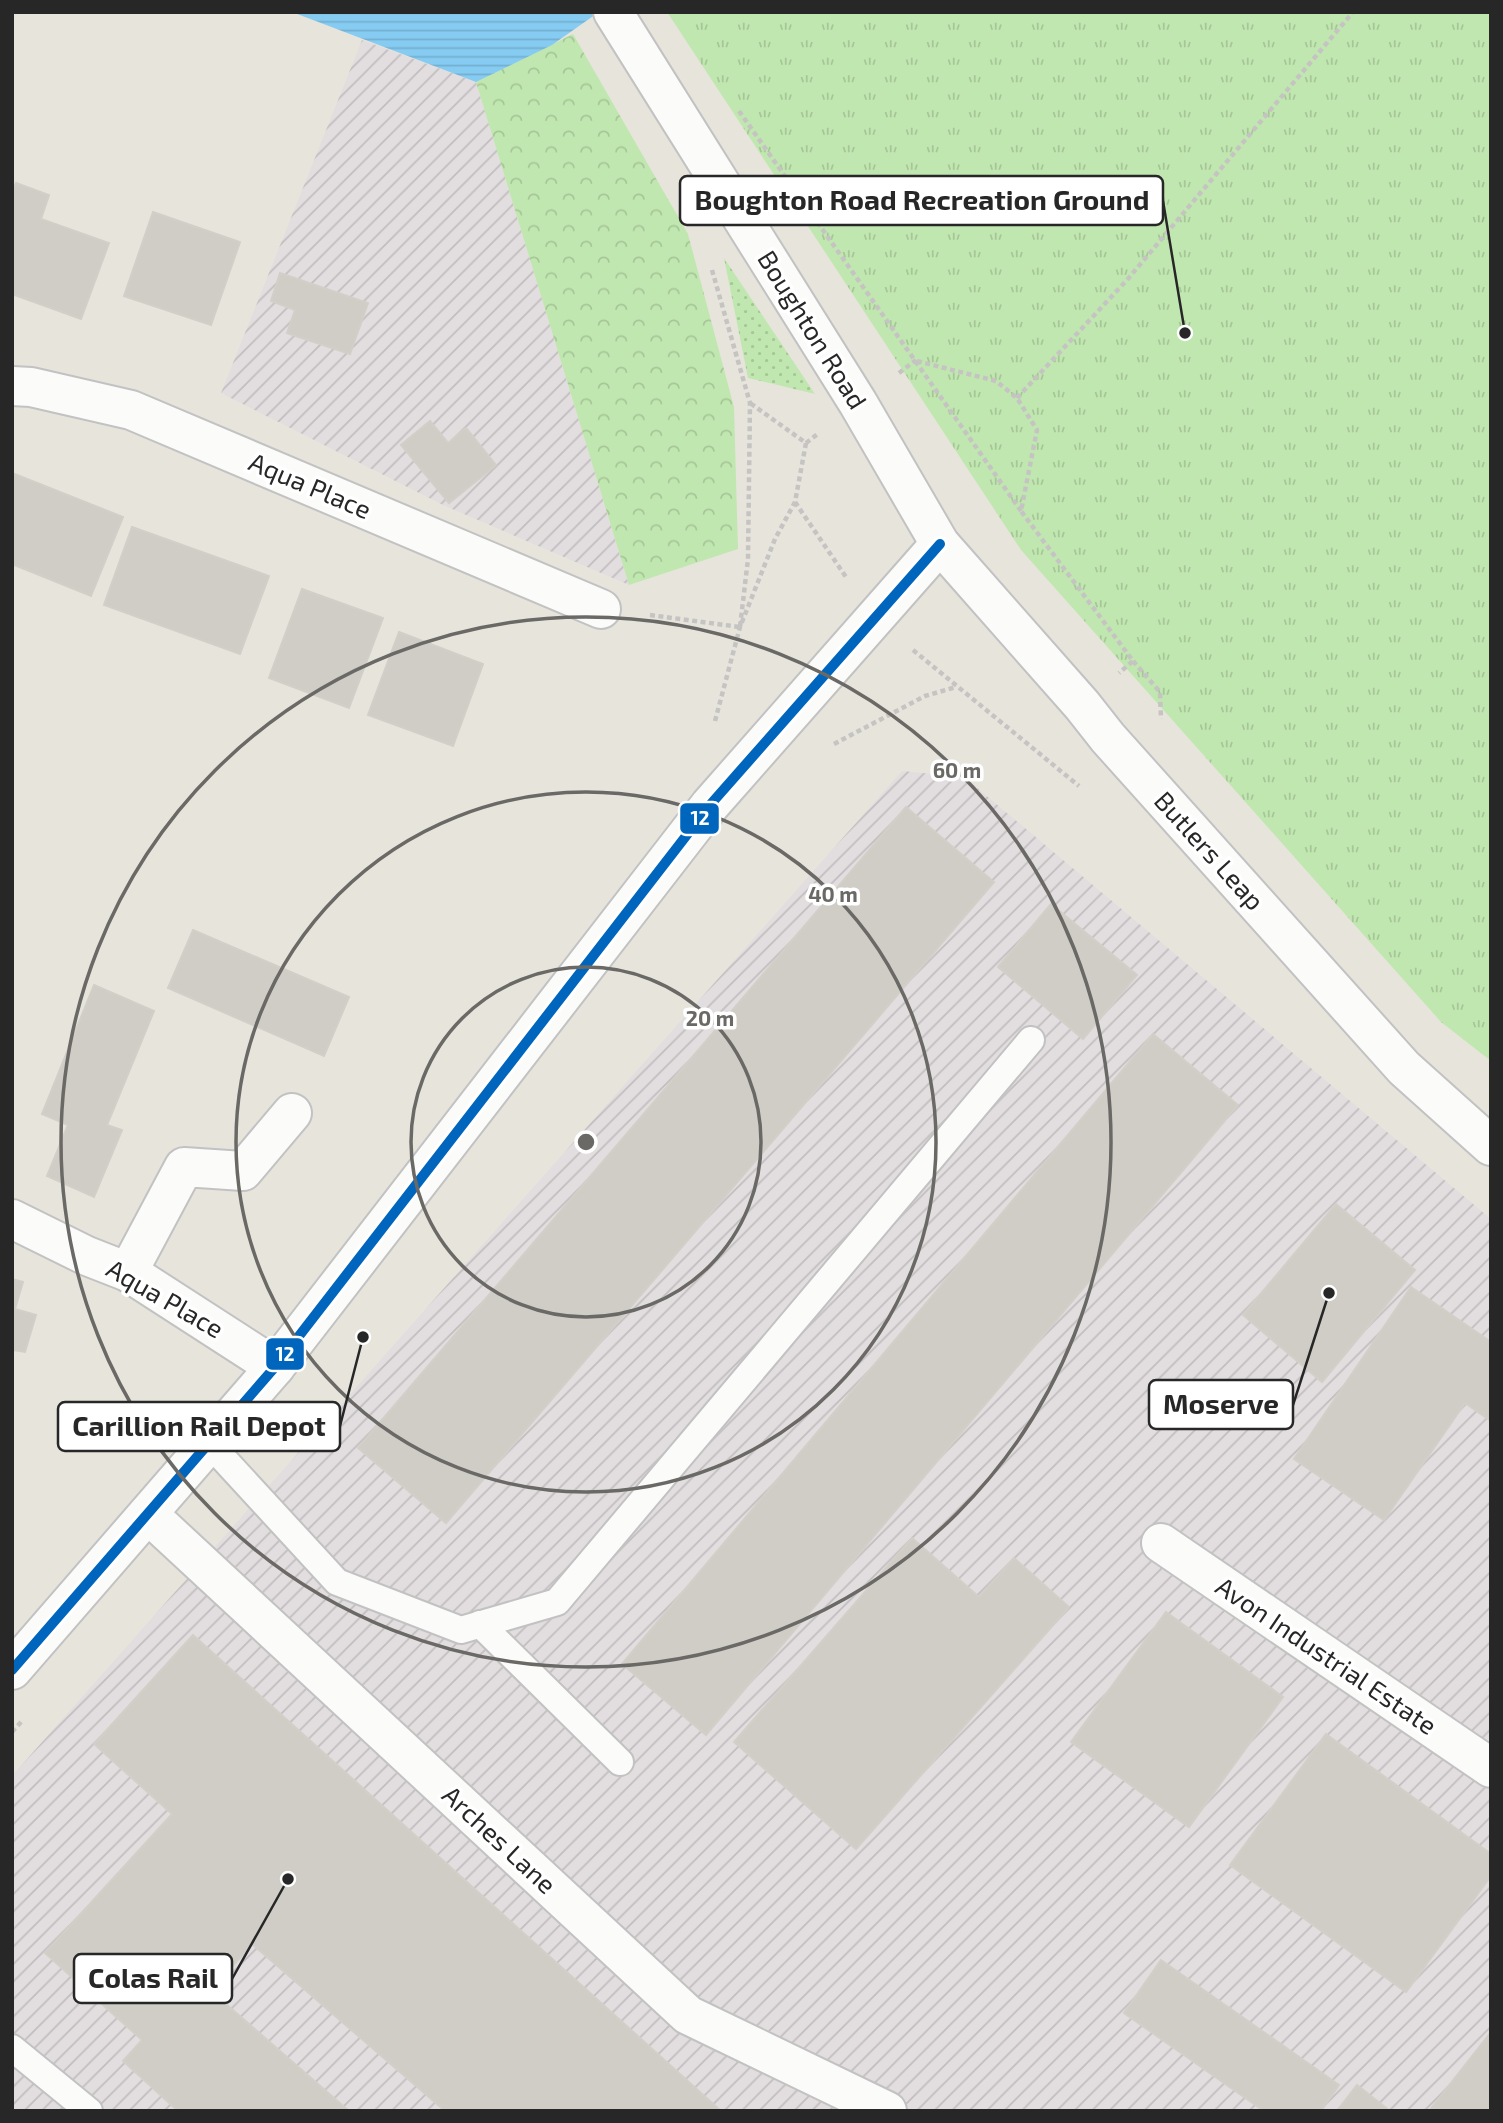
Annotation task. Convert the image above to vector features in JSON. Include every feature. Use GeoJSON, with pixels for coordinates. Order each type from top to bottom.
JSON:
{"type":"FeatureCollection","features":[{"type":"Feature","properties":{"kind":"street","name":"Boughton Road"},"geometry":{"type":"LineString","coordinates":[[617,18],[858,403],[940,544]]}},
{"type":"Feature","properties":{"kind":"street","name":"Aqua Place"},"geometry":{"type":"LineString","coordinates":[[12,386],[31,387],[131,410],[601,609]]}},
{"type":"Feature","properties":{"kind":"street","name":"Butlers Leap"},"geometry":{"type":"LineString","coordinates":[[940,544],[1126,759],[1404,1068],[1491,1146]]}},
{"type":"Feature","properties":{"kind":"street"},"geometry":{"type":"LineString","coordinates":[[12,1670],[275,1367],[710,805],[940,544]]}},
{"type":"Feature","properties":{"kind":"street"},"geometry":{"type":"LineString","coordinates":[[128,1272],[184,1167],[243,1171],[292,1113]]}},
{"type":"Feature","properties":{"kind":"street","name":"Aqua Place"},"geometry":{"type":"LineString","coordinates":[[12,1219],[87,1256],[128,1272],[275,1367]]}},
{"type":"Feature","properties":{"kind":"street","name":"Arches Lane"},"geometry":{"type":"LineString","coordinates":[[148,1514],[688,2015],[887,2111]]}},
{"type":"Feature","properties":{"kind":"street","name":"Avon Industrial Estate"},"geometry":{"type":"LineString","coordinates":[[1161,1543],[1491,1768]]}},
{"type":"Feature","properties":{"kind":"lane"},"geometry":{"type":"LineString","coordinates":[[209,1443],[337,1582],[461,1630],[557,1602],[1031,1040]]}},
{"type":"Feature","properties":{"kind":"lane"},"geometry":{"type":"LineString","coordinates":[[480,1624],[620,1762]]}},
{"type":"Feature","properties":{"kind":"lane"},"geometry":{"type":"LineString","coordinates":[[12,2048],[89,2111]]}},
{"type":"Feature","properties":{"kind":"path"},"geometry":{"type":"LineString","coordinates":[[1017,398],[1127,281],[1353,12]]}},
{"type":"Feature","properties":{"kind":"path"},"geometry":{"type":"LineString","coordinates":[[733,104],[1021,511],[1133,661],[1082,705]]}},
{"type":"Feature","properties":{"kind":"path"},"geometry":{"type":"LineString","coordinates":[[710,263],[750,403],[748,559],[740,627]]}},
{"type":"Feature","properties":{"kind":"path"},"geometry":{"type":"LineString","coordinates":[[916,360],[996,381],[1017,398],[1037,430],[1021,511]]}},
{"type":"Feature","properties":{"kind":"path"},"geometry":{"type":"LineString","coordinates":[[713,727],[740,627],[775,538],[795,502],[806,443],[750,403]]}},
{"type":"Feature","properties":{"kind":"path"},"geometry":{"type":"LineString","coordinates":[[601,609],[740,627]]}},
{"type":"Feature","properties":{"kind":"path"},"geometry":{"type":"LineString","coordinates":[[831,746],[925,696],[956,687],[1082,788]]}},
{"type":"Feature","properties":{"kind":"shaded area"},"geometry":{"type":"Polygon","coordinates":[[[362,40],[476,82],[629,585],[443,505],[221,393],[362,40]]]}},
{"type":"Feature","properties":{"kind":"shaded area"},"geometry":{"type":"Polygon","coordinates":[[[902,771],[964,777],[1491,1219],[1491,2111],[12,2111],[12,1776],[902,771]]]}},
{"type":"Feature","properties":{"kind":"green space"},"geometry":{"type":"Polygon","coordinates":[[[667,12],[1491,12],[1491,1061],[1441,1022],[1021,550],[667,12]]]}},
{"type":"Feature","properties":{"kind":"green space"},"geometry":{"type":"Polygon","coordinates":[[[573,34],[688,234],[734,407],[738,549],[629,585],[476,82],[573,34]]]}},
{"type":"Feature","properties":{"kind":"green space"},"geometry":{"type":"Polygon","coordinates":[[[724,258],[815,394],[748,378],[724,258]]]}},
{"type":"Feature","properties":{"kind":"water"},"geometry":{"type":"Polygon","coordinates":[[[292,12],[599,12],[552,45],[476,82],[292,12]]]}},
{"type":"Feature","properties":{"kind":"building"},"geometry":{"type":"Polygon","coordinates":[[[16,183],[49,195],[41,219],[109,243],[81,319],[12,294],[12,192],[16,183]]]}},
{"type":"Feature","properties":{"kind":"building"},"geometry":{"type":"Polygon","coordinates":[[[153,212],[240,242],[211,325],[124,296],[153,212]]]}},
{"type":"Feature","properties":{"kind":"building"},"geometry":{"type":"Polygon","coordinates":[[[280,273],[368,303],[350,354],[287,333],[295,310],[271,301],[280,273]]]}},
{"type":"Feature","properties":{"kind":"building"},"geometry":{"type":"Polygon","coordinates":[[[430,421],[448,443],[466,428],[496,465],[449,503],[401,445],[430,421]]]}},
{"type":"Feature","properties":{"kind":"building"},"geometry":{"type":"Polygon","coordinates":[[[12,473],[123,517],[91,596],[12,564],[12,473]]]}},
{"type":"Feature","properties":{"kind":"building"},"geometry":{"type":"Polygon","coordinates":[[[132,527],[269,576],[240,654],[104,605],[132,527]]]}},
{"type":"Feature","properties":{"kind":"building"},"geometry":{"type":"Polygon","coordinates":[[[302,589],[383,618],[349,708],[269,678],[302,589]]]}},
{"type":"Feature","properties":{"kind":"building"},"geometry":{"type":"Polygon","coordinates":[[[399,632],[483,664],[453,746],[368,715],[399,632]]]}},
{"type":"Feature","properties":{"kind":"building"},"geometry":{"type":"Polygon","coordinates":[[[906,807],[994,882],[446,1523],[358,1448],[906,807]]]}},
{"type":"Feature","properties":{"kind":"building"},"geometry":{"type":"Polygon","coordinates":[[[1051,904],[1137,975],[1083,1039],[998,967],[1051,904]]]}},
{"type":"Feature","properties":{"kind":"building"},"geometry":{"type":"Polygon","coordinates":[[[193,930],[349,997],[324,1056],[168,988],[193,930]]]}},
{"type":"Feature","properties":{"kind":"building"},"geometry":{"type":"Polygon","coordinates":[[[94,985],[154,1011],[107,1125],[122,1130],[94,1197],[47,1176],[68,1125],[42,1114],[94,985]]]}},
{"type":"Feature","properties":{"kind":"building"},"geometry":{"type":"Polygon","coordinates":[[[1153,1034],[1238,1105],[706,1735],[622,1664],[1153,1034]]]}},
{"type":"Feature","properties":{"kind":"building"},"geometry":{"type":"Polygon","coordinates":[[[1336,1204],[1415,1270],[1322,1382],[1243,1315],[1336,1204]]]}},
{"type":"Feature","properties":{"kind":"building"},"geometry":{"type":"Polygon","coordinates":[[[12,1279],[23,1282],[15,1309],[36,1315],[25,1352],[12,1350],[12,1279]]]}},
{"type":"Feature","properties":{"kind":"building"},"geometry":{"type":"Polygon","coordinates":[[[1411,1287],[1491,1342],[1491,1421],[1465,1403],[1384,1520],[1294,1459],[1411,1287]]]}},
{"type":"Feature","properties":{"kind":"building"},"geometry":{"type":"Polygon","coordinates":[[[912,1538],[979,1597],[1014,1558],[1069,1607],[856,1849],[734,1742],[912,1538]]]}},
{"type":"Feature","properties":{"kind":"building"},"geometry":{"type":"Polygon","coordinates":[[[1166,1612],[1283,1697],[1189,1827],[1071,1742],[1166,1612]]]}},
{"type":"Feature","properties":{"kind":"building"},"geometry":{"type":"Polygon","coordinates":[[[193,1635],[721,2111],[445,2111],[252,1944],[211,1991],[349,2111],[178,2111],[123,2061],[142,2040],[45,1953],[172,1814],[94,1744],[193,1635]]]}},
{"type":"Feature","properties":{"kind":"building"},"geometry":{"type":"Polygon","coordinates":[[[1326,1734],[1491,1854],[1491,1876],[1406,1992],[1230,1865],[1326,1734]]]}},
{"type":"Feature","properties":{"kind":"building"},"geometry":{"type":"Polygon","coordinates":[[[1161,1960],[1339,2085],[1321,2111],[1264,2111],[1124,2013],[1161,1960]]]}},
{"type":"Feature","properties":{"kind":"building"},"geometry":{"type":"Polygon","coordinates":[[[1491,2032],[1491,2111],[1429,2111],[1491,2032]]]}},
{"type":"Feature","properties":{"kind":"building"},"geometry":{"type":"Polygon","coordinates":[[[1357,2085],[1390,2111],[1337,2111],[1357,2085]]]}},
{"type":"Feature","properties":{"kind":"transit line","name":"12"},"geometry":{"type":"LineString","coordinates":[[12,1670],[275,1367],[710,805],[940,544]]}},
{"type":"Feature","properties":{"kind":"place","name":"Boughton Road Recreation Ground"},"geometry":{"type":"Point","coordinates":[1185,333]}},
{"type":"Feature","properties":{"kind":"place","name":"Moserve"},"geometry":{"type":"Point","coordinates":[1329,1293]}},
{"type":"Feature","properties":{"kind":"place","name":"Carillion Rail Depot"},"geometry":{"type":"Point","coordinates":[363,1337]}},
{"type":"Feature","properties":{"kind":"place","name":"Colas Rail"},"geometry":{"type":"Point","coordinates":[288,1879]}}]}
